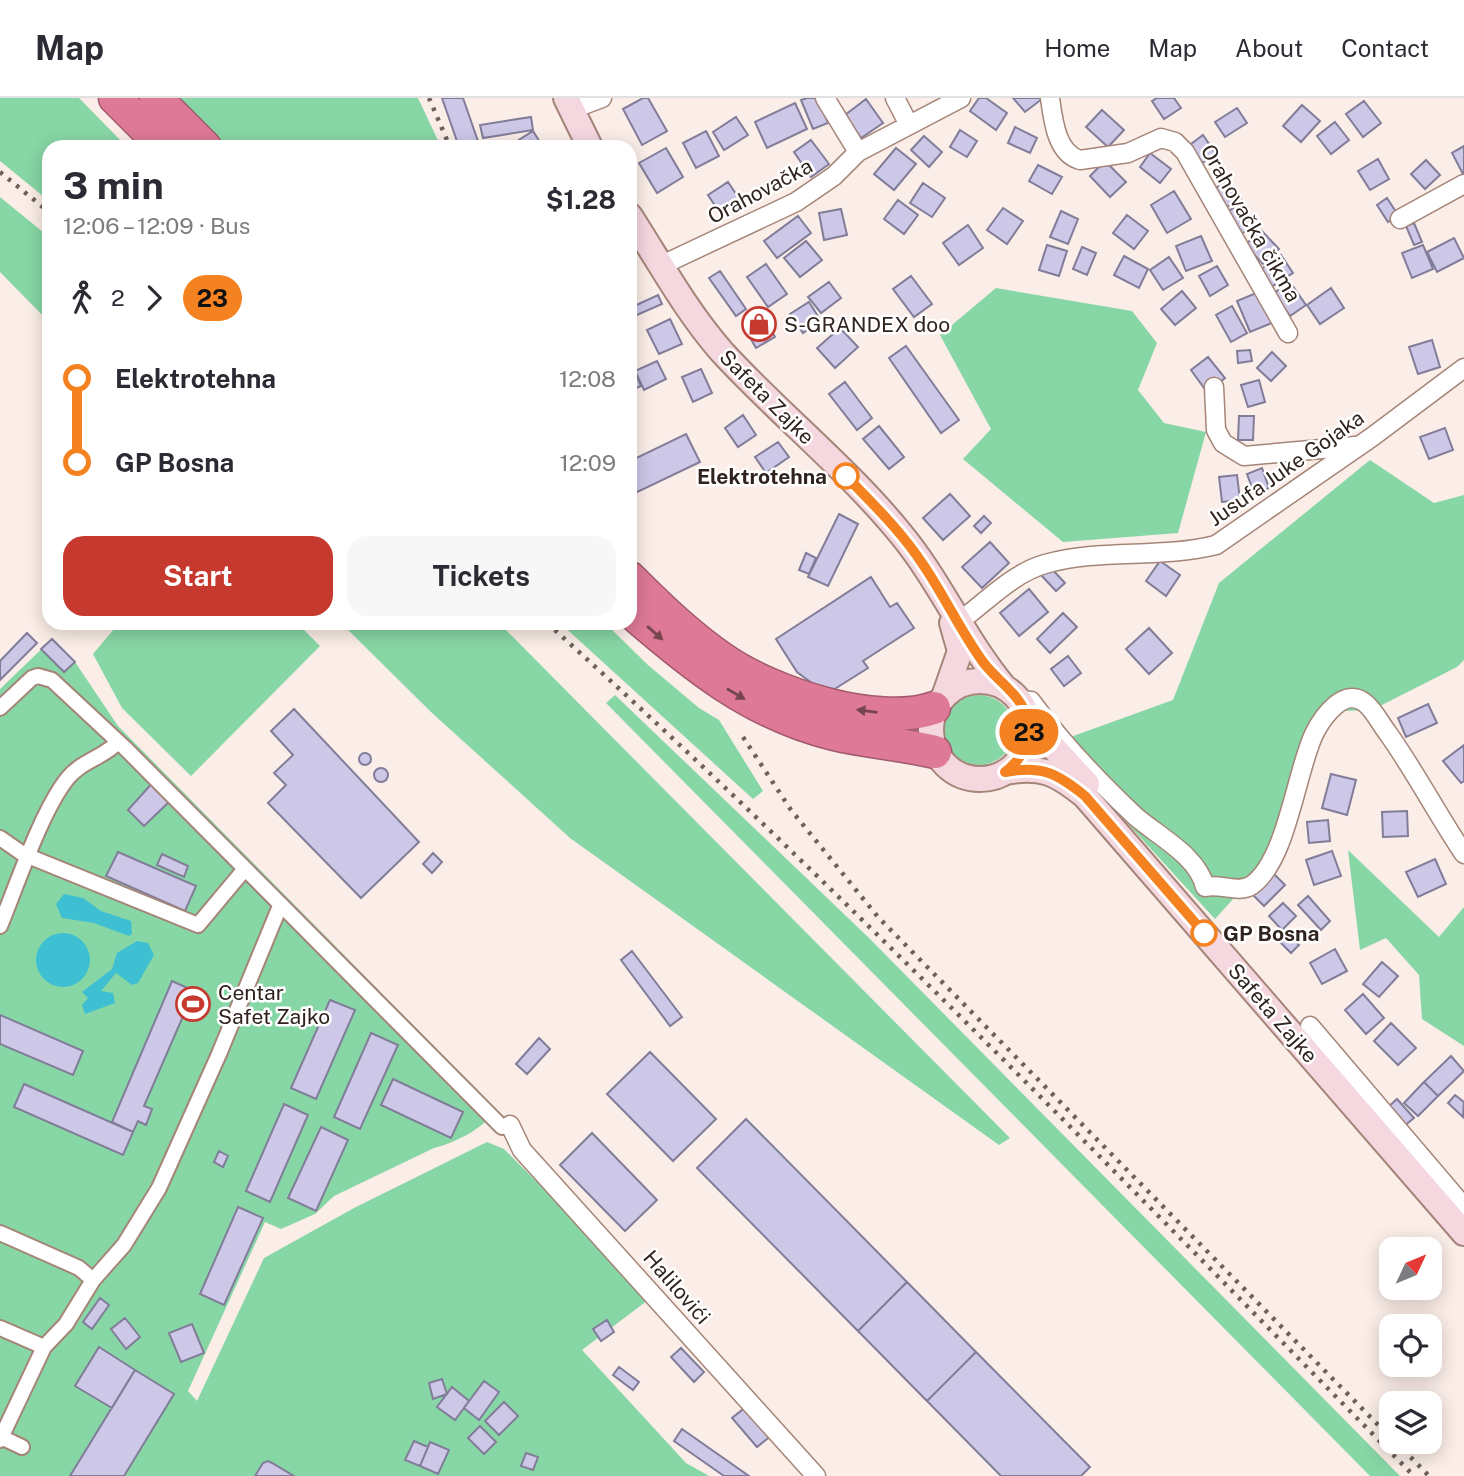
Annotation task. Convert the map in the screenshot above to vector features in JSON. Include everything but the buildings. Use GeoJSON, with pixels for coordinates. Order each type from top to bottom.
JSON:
{"type":"FeatureCollection","features":[{"type":"Feature","properties":{"kind":"highway"},"geometry":{"type":"LineString","coordinates":[[113,98],[155,138]]}},
{"type":"Feature","properties":{"kind":"highway"},"geometry":{"type":"LineString","coordinates":[[156,98],[198,140]]}},
{"type":"Feature","properties":{"kind":"highway"},"geometry":{"type":"LineString","coordinates":[[169,98],[208,140]]}},
{"type":"Feature","properties":{"kind":"highway"},"geometry":{"type":"LineString","coordinates":[[637,584],[693,636],[750,676],[782,689],[860,710],[903,715],[939,701]]}},
{"type":"Feature","properties":{"kind":"highway"},"geometry":{"type":"LineString","coordinates":[[637,617],[727,690],[762,708],[835,734],[935,752]]}},
{"type":"Feature","properties":{"kind":"main road"},"geometry":{"type":"LineString","coordinates":[[568,104],[586,140]]}},
{"type":"Feature","properties":{"kind":"main road","name":"Safeta Zajke"},"geometry":{"type":"LineString","coordinates":[[637,227],[722,351],[900,533],[960,621],[975,649],[1017,702],[1038,735],[1196,893],[1464,1219]]}},
{"type":"Feature","properties":{"kind":"main road","name":"Safeta Zajke"},"geometry":{"type":"LineString","coordinates":[[945,599],[960,651],[939,701],[931,738],[935,752],[945,765],[958,774],[974,779],[990,778],[1028,768],[1047,771],[1065,780],[1085,796],[1464,1233]]}},
{"type":"Feature","properties":{"kind":"main road"},"geometry":{"type":"LineString","coordinates":[[939,701],[953,688],[973,681],[1017,702],[1025,750],[1005,772]]}},
{"type":"Feature","properties":{"kind":"street"},"geometry":{"type":"LineString","coordinates":[[568,104],[602,98]]}},
{"type":"Feature","properties":{"kind":"street"},"geometry":{"type":"LineString","coordinates":[[825,98],[858,152]]}},
{"type":"Feature","properties":{"kind":"street"},"geometry":{"type":"LineString","coordinates":[[895,98],[909,125]]}},
{"type":"Feature","properties":{"kind":"street","name":"Orahovačka"},"geometry":{"type":"LineString","coordinates":[[662,265],[796,202],[834,176],[858,152],[961,98]]}},
{"type":"Feature","properties":{"kind":"street","name":"Orahovačka čikma"},"geometry":{"type":"LineString","coordinates":[[1050,98],[1059,141],[1074,158],[1080,160],[1128,153],[1161,138],[1175,142],[1185,152],[1288,333]]}},
{"type":"Feature","properties":{"kind":"street"},"geometry":{"type":"LineString","coordinates":[[1400,219],[1464,184]]}},
{"type":"Feature","properties":{"kind":"street","name":"Jusufa Juke Gojaka"},"geometry":{"type":"LineString","coordinates":[[960,621],[1012,581],[1044,564],[1094,557],[1189,552],[1216,545],[1359,446],[1464,368]]}},
{"type":"Feature","properties":{"kind":"street"},"geometry":{"type":"LineString","coordinates":[[1214,387],[1216,430],[1223,443],[1244,456],[1359,446]]}},
{"type":"Feature","properties":{"kind":"street","name":"Jusufa Juke Gojaka"},"geometry":{"type":"LineString","coordinates":[[1436,391],[1464,387]]}},
{"type":"Feature","properties":{"kind":"street"},"geometry":{"type":"LineString","coordinates":[[0,708],[32,678],[44,676],[52,680],[506,1126]]}},
{"type":"Feature","properties":{"kind":"street"},"geometry":{"type":"LineString","coordinates":[[1196,893],[1247,887],[1259,878],[1278,846],[1315,733],[1332,709],[1346,698],[1357,698],[1367,705],[1405,756],[1464,854]]}},
{"type":"Feature","properties":{"kind":"street"},"geometry":{"type":"LineString","coordinates":[[0,926],[67,779],[83,763],[109,751],[118,742]]}},
{"type":"Feature","properties":{"kind":"street"},"geometry":{"type":"LineString","coordinates":[[0,838],[30,856],[198,925],[244,870]]}},
{"type":"Feature","properties":{"kind":"street"},"geometry":{"type":"LineString","coordinates":[[22,1447],[1,1439],[44,1347],[66,1324],[93,1280],[124,1245],[159,1188],[219,1054],[280,906]]}},
{"type":"Feature","properties":{"kind":"street"},"geometry":{"type":"LineString","coordinates":[[1310,1026],[1464,1207]]}},
{"type":"Feature","properties":{"kind":"street","name":"Halilovići"},"geometry":{"type":"LineString","coordinates":[[506,1126],[522,1150],[816,1476]]}},
{"type":"Feature","properties":{"kind":"street"},"geometry":{"type":"LineString","coordinates":[[0,1233],[79,1268],[93,1280]]}},
{"type":"Feature","properties":{"kind":"street"},"geometry":{"type":"LineString","coordinates":[[0,1328],[44,1347]]}},
{"type":"Feature","properties":{"kind":"green space"},"geometry":{"type":"Polygon","coordinates":[[[0,98],[79,98],[120,140],[42,140],[42,195],[0,161],[0,98]]]}},
{"type":"Feature","properties":{"kind":"green space"},"geometry":{"type":"Polygon","coordinates":[[[173,98],[418,98],[438,140],[213,140],[173,98]]]}},
{"type":"Feature","properties":{"kind":"green space"},"geometry":{"type":"Polygon","coordinates":[[[0,197],[42,231],[42,315],[0,272],[0,197]]]}},
{"type":"Feature","properties":{"kind":"green space"},"geometry":{"type":"Polygon","coordinates":[[[996,288],[1132,311],[1157,343],[1138,390],[1164,423],[1206,432],[1178,533],[1063,542],[963,459],[991,429],[940,335],[996,288]]]}},
{"type":"Feature","properties":{"kind":"green space"},"geometry":{"type":"Polygon","coordinates":[[[1370,460],[1434,503],[1464,495],[1464,660],[1457,667],[1372,710],[1342,711],[1313,737],[1279,848],[1215,919],[1054,743],[1173,700],[1219,583],[1370,460]]]}},
{"type":"Feature","properties":{"kind":"green space"},"geometry":{"type":"Polygon","coordinates":[[[113,630],[304,630],[320,646],[191,776],[122,708],[93,654],[113,630]]]}},
{"type":"Feature","properties":{"kind":"green space"},"geometry":{"type":"Polygon","coordinates":[[[348,630],[506,630],[1010,1138],[999,1145],[570,838],[431,712],[348,630]]]}},
{"type":"Feature","properties":{"kind":"green space"},"geometry":{"type":"Polygon","coordinates":[[[568,630],[612,630],[699,708],[719,720],[763,791],[753,799],[568,630]]]}},
{"type":"Feature","properties":{"kind":"green space","name":"Centar Safet Zajko"},"geometry":{"type":"Polygon","coordinates":[[[52,639],[75,662],[118,726],[497,1110],[468,1134],[334,1196],[315,1214],[281,1229],[265,1222],[188,1391],[197,1401],[264,1258],[354,1208],[487,1142],[504,1149],[652,1297],[582,1350],[686,1463],[709,1476],[0,1476],[0,689],[52,639]]]}},
{"type":"Feature","properties":{"kind":"green space"},"geometry":{"type":"Polygon","coordinates":[[[615,695],[868,937],[1400,1476],[1370,1476],[606,703],[615,695]]]}},
{"type":"Feature","properties":{"kind":"green space"},"geometry":{"type":"Polygon","coordinates":[[[979,695],[1004,705],[1014,730],[1004,755],[979,765],[954,755],[944,730],[954,705],[979,695]]]}},
{"type":"Feature","properties":{"kind":"green space"},"geometry":{"type":"Polygon","coordinates":[[[1348,850],[1439,937],[1464,907],[1464,1046],[1422,1019],[1419,975],[1386,938],[1360,950],[1348,850]]]}},
{"type":"Feature","properties":{"kind":"water"},"geometry":{"type":"Polygon","coordinates":[[[64,894],[83,898],[101,911],[131,921],[132,934],[129,936],[94,923],[62,918],[56,904],[64,894]]]}},
{"type":"Feature","properties":{"kind":"water"},"geometry":{"type":"Polygon","coordinates":[[[63,933],[82,941],[90,960],[82,979],[63,987],[44,979],[36,960],[44,941],[63,933]]]}},
{"type":"Feature","properties":{"kind":"water"},"geometry":{"type":"Polygon","coordinates":[[[137,941],[148,943],[154,955],[138,983],[132,985],[116,973],[101,991],[113,993],[115,1003],[85,1014],[82,1005],[88,998],[82,992],[112,969],[117,953],[137,941]]]}},
{"type":"Feature","properties":{"kind":"railway"},"geometry":{"type":"LineString","coordinates":[[429,98],[447,140]]}},
{"type":"Feature","properties":{"kind":"railway"},"geometry":{"type":"LineString","coordinates":[[0,172],[42,206]]}},
{"type":"Feature","properties":{"kind":"railway"},"geometry":{"type":"LineString","coordinates":[[555,630],[770,830],[879,936],[1414,1476]]}},
{"type":"Feature","properties":{"kind":"railway"},"geometry":{"type":"LineString","coordinates":[[743,737],[791,810],[878,917],[1379,1426]]}},
{"type":"Feature","properties":{"kind":"railway"},"geometry":{"type":"LineString","coordinates":[[1408,1454],[1429,1476]]}},
{"type":"Feature","properties":{"kind":"bus line","name":"23"},"geometry":{"type":"LineString","coordinates":[[846,476],[918,556],[985,664],[1023,707],[1028,720],[1028,740],[1020,759],[1005,772],[1028,768],[1047,771],[1065,780],[1085,796],[1204,933]]}},
{"type":"Feature","properties":{"kind":"place","name":"S-GRANDEX doo"},"geometry":{"type":"Point","coordinates":[759,324]}},
{"type":"Feature","properties":{"kind":"place","name":"Elektrotehna"},"geometry":{"type":"Point","coordinates":[846,476]}},
{"type":"Feature","properties":{"kind":"place","name":"GP Bosna"},"geometry":{"type":"Point","coordinates":[1204,933]}},
{"type":"Feature","properties":{"kind":"place","name":"Centar Safet Zajko"},"geometry":{"type":"Point","coordinates":[193,1004]}}]}
